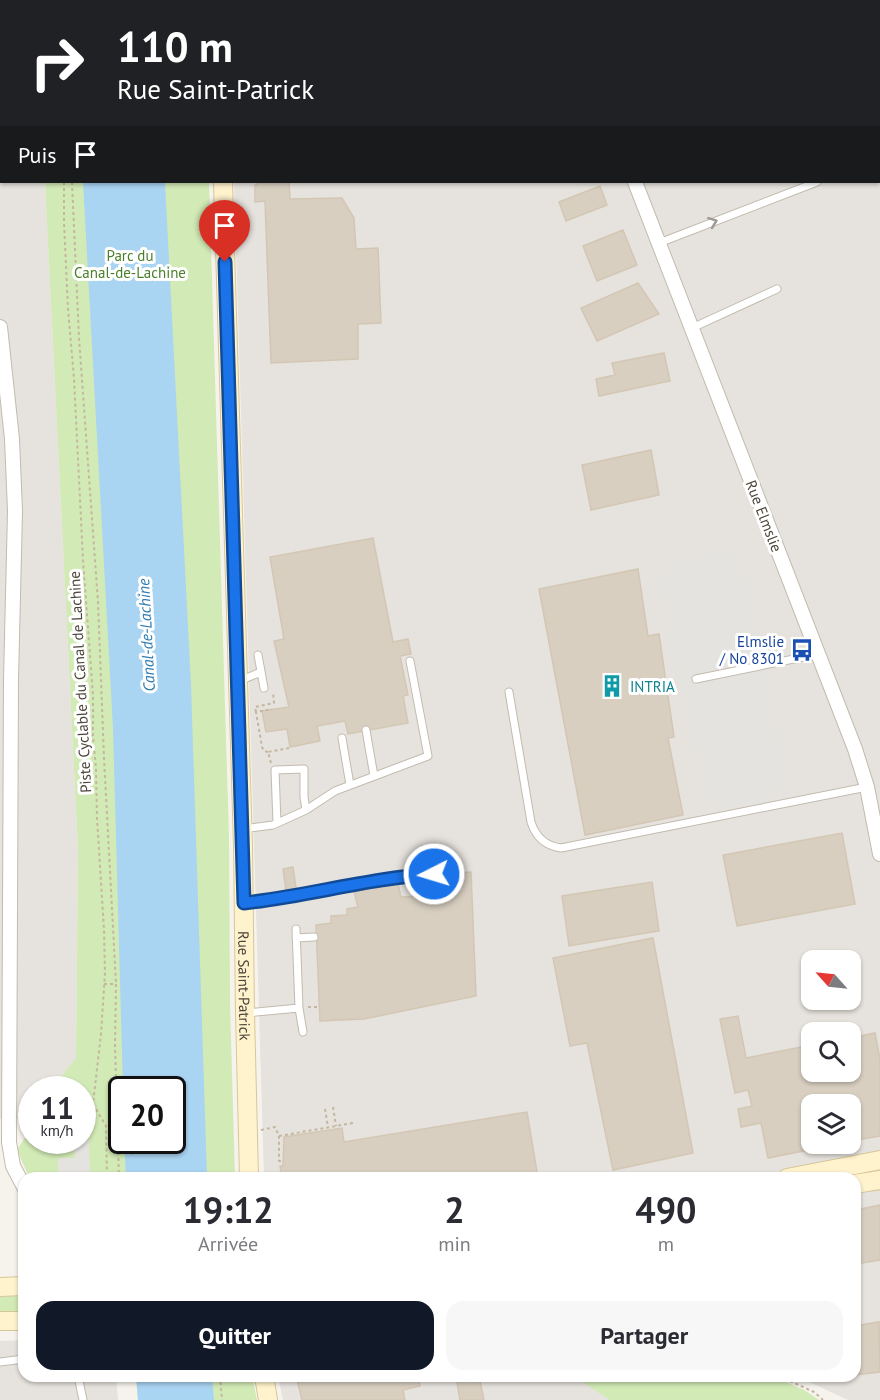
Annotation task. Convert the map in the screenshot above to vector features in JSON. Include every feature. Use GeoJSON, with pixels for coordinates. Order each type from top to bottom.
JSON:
{"type":"FeatureCollection","features":[{"type":"Feature","properties":{"kind":"main road","name":"Rue Saint-Patrick"},"geometry":{"type":"LineString","coordinates":[[223,183],[243,829],[244,1013],[249,1172]]}},
{"type":"Feature","properties":{"kind":"main road"},"geometry":{"type":"LineString","coordinates":[[818,1172],[880,1160]]}},
{"type":"Feature","properties":{"kind":"main road"},"geometry":{"type":"LineString","coordinates":[[861,1183],[880,1180]]}},
{"type":"Feature","properties":{"kind":"main road"},"geometry":{"type":"LineString","coordinates":[[0,1287],[18,1286]]}},
{"type":"Feature","properties":{"kind":"main road"},"geometry":{"type":"LineString","coordinates":[[0,1321],[18,1321]]}},
{"type":"Feature","properties":{"kind":"main road"},"geometry":{"type":"LineString","coordinates":[[265,1382],[268,1400]]}},
{"type":"Feature","properties":{"kind":"street","name":"Rue Elmslie"},"geometry":{"type":"LineString","coordinates":[[635,183],[855,749],[867,787],[880,854]]}},
{"type":"Feature","properties":{"kind":"street"},"geometry":{"type":"LineString","coordinates":[[0,327],[11,421],[15,543],[6,671],[5,1132],[13,1166],[18,1176]]}},
{"type":"Feature","properties":{"kind":"lane"},"geometry":{"type":"LineString","coordinates":[[659,243],[814,183]]}},
{"type":"Feature","properties":{"kind":"lane"},"geometry":{"type":"LineString","coordinates":[[692,328],[777,289]]}},
{"type":"Feature","properties":{"kind":"lane"},"geometry":{"type":"LineString","coordinates":[[696,679],[818,654]]}},
{"type":"Feature","properties":{"kind":"lane"},"geometry":{"type":"LineString","coordinates":[[258,655],[264,688]]}},
{"type":"Feature","properties":{"kind":"lane"},"geometry":{"type":"LineString","coordinates":[[243,829],[277,823],[306,810],[335,791],[428,756],[410,661]]}},
{"type":"Feature","properties":{"kind":"lane"},"geometry":{"type":"LineString","coordinates":[[238,681],[246,680],[261,672]]}},
{"type":"Feature","properties":{"kind":"lane"},"geometry":{"type":"LineString","coordinates":[[509,692],[531,822],[537,836],[553,847],[561,848],[867,787]]}},
{"type":"Feature","properties":{"kind":"lane"},"geometry":{"type":"LineString","coordinates":[[366,730],[374,776]]}},
{"type":"Feature","properties":{"kind":"lane"},"geometry":{"type":"LineString","coordinates":[[342,738],[350,785]]}},
{"type":"Feature","properties":{"kind":"lane"},"geometry":{"type":"LineString","coordinates":[[277,823],[275,770],[304,769],[306,810]]}},
{"type":"Feature","properties":{"kind":"lane"},"geometry":{"type":"LineString","coordinates":[[244,903],[279,900],[338,886],[434,874]]}},
{"type":"Feature","properties":{"kind":"lane"},"geometry":{"type":"LineString","coordinates":[[303,1032],[299,1008],[296,934],[314,938]]}},
{"type":"Feature","properties":{"kind":"lane"},"geometry":{"type":"LineString","coordinates":[[244,1013],[299,1008]]}},
{"type":"Feature","properties":{"kind":"lane"},"geometry":{"type":"LineString","coordinates":[[0,1362],[18,1360]]}},
{"type":"Feature","properties":{"kind":"lane"},"geometry":{"type":"LineString","coordinates":[[79,1382],[83,1400]]}},
{"type":"Feature","properties":{"kind":"path","name":"Piste Cyclable du Canal de Lachine"},"geometry":{"type":"LineString","coordinates":[[64,183],[68,309],[93,696],[93,736],[105,948],[96,1076]]}},
{"type":"Feature","properties":{"kind":"path"},"geometry":{"type":"LineString","coordinates":[[72,183],[79,338],[98,602],[116,984],[115,1045],[119,1172]]}},
{"type":"Feature","properties":{"kind":"path"},"geometry":{"type":"LineString","coordinates":[[272,685],[274,703],[255,707],[262,747],[268,752],[289,748]]}},
{"type":"Feature","properties":{"kind":"path"},"geometry":{"type":"LineString","coordinates":[[256,712],[272,709]]}},
{"type":"Feature","properties":{"kind":"path"},"geometry":{"type":"LineString","coordinates":[[268,752],[270,761]]}},
{"type":"Feature","properties":{"kind":"path"},"geometry":{"type":"LineString","coordinates":[[104,984],[116,984]]}},
{"type":"Feature","properties":{"kind":"path"},"geometry":{"type":"LineString","coordinates":[[299,1008],[320,1007]]}},
{"type":"Feature","properties":{"kind":"path"},"geometry":{"type":"LineString","coordinates":[[333,1107],[336,1126]]}},
{"type":"Feature","properties":{"kind":"path"},"geometry":{"type":"LineString","coordinates":[[96,1109],[106,1126],[107,1172]]}},
{"type":"Feature","properties":{"kind":"path"},"geometry":{"type":"LineString","coordinates":[[325,1109],[328,1127]]}},
{"type":"Feature","properties":{"kind":"path"},"geometry":{"type":"LineString","coordinates":[[279,1136],[353,1123]]}},
{"type":"Feature","properties":{"kind":"path"},"geometry":{"type":"LineString","coordinates":[[260,1130],[275,1127],[279,1136],[279,1161],[284,1161]]}},
{"type":"Feature","properties":{"kind":"path"},"geometry":{"type":"LineString","coordinates":[[279,1144],[284,1143]]}},
{"type":"Feature","properties":{"kind":"path"},"geometry":{"type":"LineString","coordinates":[[279,1150],[284,1149]]}},
{"type":"Feature","properties":{"kind":"path"},"geometry":{"type":"LineString","coordinates":[[221,1382],[222,1400]]}},
{"type":"Feature","properties":{"kind":"path"},"geometry":{"type":"LineString","coordinates":[[792,1382],[814,1392],[823,1400]]}},
{"type":"Feature","properties":{"kind":"shaded area"},"geometry":{"type":"Polygon","coordinates":[[[0,183],[45,183],[78,850],[76,1058],[61,1076],[18,1076],[18,1119],[0,1119],[0,183]]]}},
{"type":"Feature","properties":{"kind":"shaded area"},"geometry":{"type":"Polygon","coordinates":[[[234,183],[880,183],[880,1400],[848,1400],[809,1382],[861,1382],[861,1172],[264,1172],[234,183]]]}},
{"type":"Feature","properties":{"kind":"shaded area"},"geometry":{"type":"Polygon","coordinates":[[[731,547],[734,560],[744,558],[791,785],[778,787],[780,798],[717,811],[714,800],[703,802],[656,573],[670,570],[668,560],[731,547]]]}},
{"type":"Feature","properties":{"kind":"shaded area"},"geometry":{"type":"Polygon","coordinates":[[[75,1154],[89,1154],[90,1172],[58,1172],[58,1158],[75,1158],[75,1154]]]}},
{"type":"Feature","properties":{"kind":"shaded area"},"geometry":{"type":"Polygon","coordinates":[[[18,1340],[18,1382],[116,1382],[118,1400],[0,1400],[0,1341],[18,1340]]]}},
{"type":"Feature","properties":{"kind":"shaded area"},"geometry":{"type":"Polygon","coordinates":[[[279,1382],[584,1382],[613,1400],[283,1400],[279,1382]]]}},
{"type":"Feature","properties":{"kind":"green space","name":"Parc du Canal-de-Lachine"},"geometry":{"type":"Polygon","coordinates":[[[45,183],[209,183],[229,837],[230,1004],[235,1172],[27,1172],[19,1154],[96,1154],[96,1076],[61,1076],[76,1058],[78,850],[45,183]]]}},
{"type":"Feature","properties":{"kind":"green space"},"geometry":{"type":"Polygon","coordinates":[[[18,1294],[18,1313],[0,1313],[0,1296],[18,1294]]]}},
{"type":"Feature","properties":{"kind":"green space"},"geometry":{"type":"Polygon","coordinates":[[[136,1382],[253,1382],[257,1400],[138,1400],[136,1382]]]}},
{"type":"Feature","properties":{"kind":"green space"},"geometry":{"type":"Polygon","coordinates":[[[582,1382],[786,1382],[819,1400],[610,1400],[582,1382]]]}},
{"type":"Feature","properties":{"kind":"water","name":"Canal-de-Lachine"},"geometry":{"type":"Polygon","coordinates":[[[83,183],[165,183],[191,685],[207,1172],[126,1172],[125,1154],[186,1154],[186,1076],[123,1076],[113,728],[83,183]]]}},
{"type":"Feature","properties":{"kind":"water"},"geometry":{"type":"Polygon","coordinates":[[[136,1382],[212,1382],[214,1400],[138,1400],[136,1382]]]}},
{"type":"Feature","properties":{"kind":"building"},"geometry":{"type":"Polygon","coordinates":[[[257,183],[289,183],[290,199],[342,198],[354,218],[356,249],[378,248],[381,323],[358,324],[358,359],[271,363],[265,201],[255,202],[255,185],[257,183]]]}},
{"type":"Feature","properties":{"kind":"building"},"geometry":{"type":"Polygon","coordinates":[[[600,186],[607,205],[566,221],[559,202],[600,186]]]}},
{"type":"Feature","properties":{"kind":"building"},"geometry":{"type":"Polygon","coordinates":[[[623,230],[637,265],[597,281],[583,246],[623,230]]]}},
{"type":"Feature","properties":{"kind":"building"},"geometry":{"type":"Polygon","coordinates":[[[638,283],[659,314],[597,341],[581,308],[638,283]]]}},
{"type":"Feature","properties":{"kind":"building"},"geometry":{"type":"Polygon","coordinates":[[[664,353],[670,381],[599,396],[596,379],[615,375],[612,363],[664,353]]]}},
{"type":"Feature","properties":{"kind":"building"},"geometry":{"type":"Polygon","coordinates":[[[651,450],[659,495],[591,510],[582,465],[651,450]]]}},
{"type":"Feature","properties":{"kind":"building"},"geometry":{"type":"Polygon","coordinates":[[[373,538],[393,642],[408,639],[411,654],[400,656],[408,695],[403,696],[408,723],[348,734],[345,721],[317,726],[320,741],[290,747],[287,729],[266,732],[262,711],[289,707],[274,641],[284,639],[270,557],[373,538]]]}},
{"type":"Feature","properties":{"kind":"building","name":"INTRIA"},"geometry":{"type":"Polygon","coordinates":[[[638,569],[648,636],[659,634],[674,737],[668,738],[683,815],[585,835],[539,589],[638,569]]]}},
{"type":"Feature","properties":{"kind":"building"},"geometry":{"type":"Polygon","coordinates":[[[842,833],[855,904],[737,926],[723,855],[842,833]]]}},
{"type":"Feature","properties":{"kind":"building"},"geometry":{"type":"Polygon","coordinates":[[[293,867],[296,888],[286,890],[283,869],[293,867]]]}},
{"type":"Feature","properties":{"kind":"building"},"geometry":{"type":"Polygon","coordinates":[[[471,872],[476,996],[364,1019],[320,1021],[316,925],[331,923],[331,916],[347,915],[347,909],[358,907],[354,891],[398,884],[401,897],[422,896],[422,886],[453,884],[453,873],[471,872]]]}},
{"type":"Feature","properties":{"kind":"building"},"geometry":{"type":"Polygon","coordinates":[[[652,882],[659,931],[569,946],[562,896],[652,882]]]}},
{"type":"Feature","properties":{"kind":"building"},"geometry":{"type":"Polygon","coordinates":[[[653,938],[693,1153],[613,1170],[587,1043],[570,1046],[553,958],[653,938]]]}},
{"type":"Feature","properties":{"kind":"building"},"geometry":{"type":"Polygon","coordinates":[[[738,1016],[746,1058],[801,1047],[801,1082],[861,1082],[861,1036],[875,1033],[880,1059],[880,1136],[861,1139],[861,1094],[801,1094],[801,1151],[768,1158],[761,1123],[741,1127],[738,1109],[752,1106],[748,1090],[735,1093],[720,1019],[738,1016]]]}},
{"type":"Feature","properties":{"kind":"building"},"geometry":{"type":"Polygon","coordinates":[[[527,1112],[537,1172],[281,1172],[284,1137],[342,1128],[344,1142],[527,1112]]]}},
{"type":"Feature","properties":{"kind":"building"},"geometry":{"type":"Polygon","coordinates":[[[880,1205],[880,1260],[861,1263],[861,1209],[880,1205]]]}},
{"type":"Feature","properties":{"kind":"building"},"geometry":{"type":"Polygon","coordinates":[[[879,1322],[880,1372],[861,1374],[861,1325],[879,1322]]]}},
{"type":"Feature","properties":{"kind":"building"},"geometry":{"type":"Polygon","coordinates":[[[298,1382],[419,1382],[420,1386],[403,1390],[405,1400],[302,1400],[298,1382]]]}},
{"type":"Feature","properties":{"kind":"building"},"geometry":{"type":"Polygon","coordinates":[[[457,1382],[480,1382],[484,1400],[460,1400],[457,1382]]]}},
{"type":"Feature","properties":{"kind":"place","name":"Elmslie / No 8301"},"geometry":{"type":"Point","coordinates":[802,650]}},
{"type":"Feature","properties":{"kind":"place","name":"INTRIA"},"geometry":{"type":"Point","coordinates":[612,686]}},
{"type":"Feature","properties":{"kind":"route"},"geometry":{"type":"LineString","coordinates":[[225,262],[244,903],[279,900],[338,886],[434,874]]}}]}
